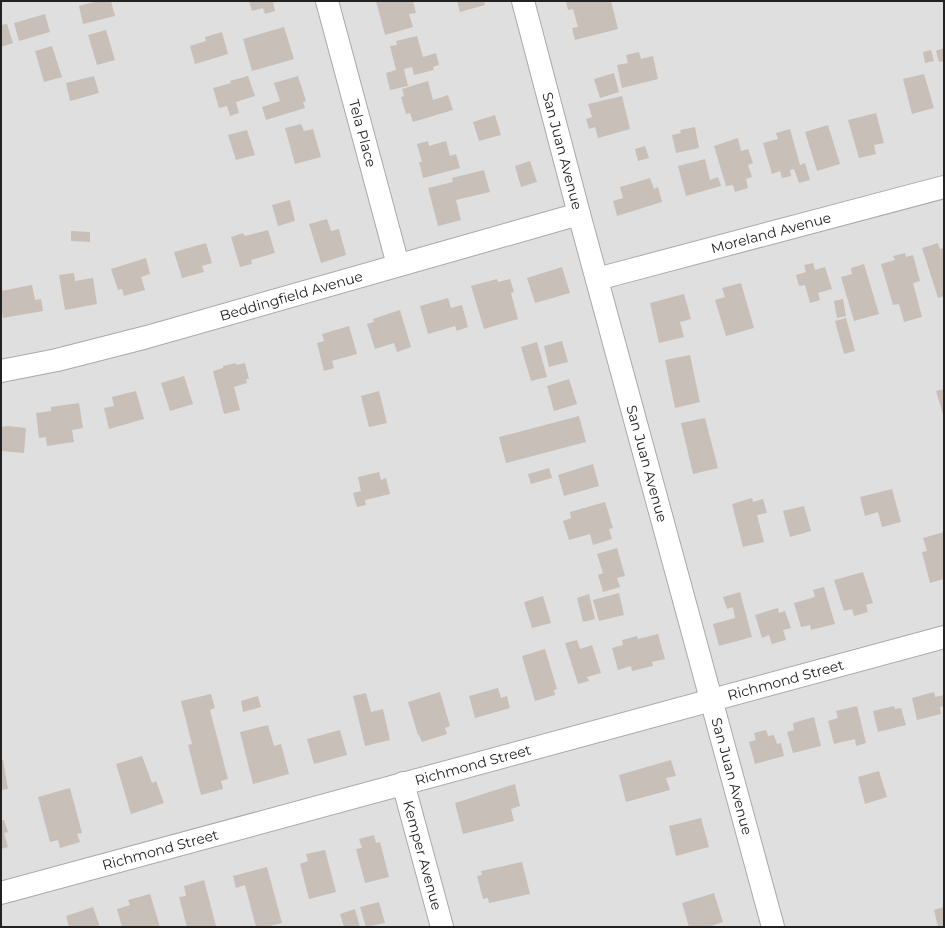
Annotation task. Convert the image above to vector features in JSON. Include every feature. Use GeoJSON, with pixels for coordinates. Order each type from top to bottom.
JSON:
{"type":"FeatureCollection","features":[{"type":"Feature","properties":{"kind":"street","name":"Tela Place"},"geometry":{"type":"LineString","coordinates":[[327,1],[398,265]]}},
{"type":"Feature","properties":{"kind":"street","name":"San Juan Avenue"},"geometry":{"type":"LineString","coordinates":[[523,1],[579,214],[773,927]]}},
{"type":"Feature","properties":{"kind":"street","name":"Moreland Avenue"},"geometry":{"type":"LineString","coordinates":[[597,279],[944,187]]}},
{"type":"Feature","properties":{"kind":"street","name":"Beddingfield Avenue"},"geometry":{"type":"LineString","coordinates":[[1,371],[57,360],[154,335],[579,214]]}},
{"type":"Feature","properties":{"kind":"street","name":"Richmond Street"},"geometry":{"type":"LineString","coordinates":[[1,893],[944,637]]}},
{"type":"Feature","properties":{"kind":"street","name":"Kemper Avenue"},"geometry":{"type":"LineString","coordinates":[[403,784],[442,927]]}},
{"type":"Feature","properties":{"kind":"shaded area"},"geometry":{"type":"Polygon","coordinates":[[[1,1],[944,1],[944,927],[1,927],[1,1]]]}},
{"type":"Feature","properties":{"kind":"building"},"geometry":{"type":"Polygon","coordinates":[[[98,1],[111,1],[115,16],[83,24],[79,6],[98,1]]]}},
{"type":"Feature","properties":{"kind":"building"},"geometry":{"type":"Polygon","coordinates":[[[249,1],[278,1],[273,3],[275,11],[265,14],[263,8],[252,11],[249,1]]]}},
{"type":"Feature","properties":{"kind":"building"},"geometry":{"type":"Polygon","coordinates":[[[376,1],[413,1],[416,13],[409,14],[413,27],[385,35],[376,1]]]}},
{"type":"Feature","properties":{"kind":"building"},"geometry":{"type":"Polygon","coordinates":[[[457,1],[484,1],[485,5],[460,12],[457,1]]]}},
{"type":"Feature","properties":{"kind":"building"},"geometry":{"type":"Polygon","coordinates":[[[566,1],[611,1],[618,29],[575,40],[572,28],[578,27],[573,9],[568,10],[566,1]]]}},
{"type":"Feature","properties":{"kind":"building"},"geometry":{"type":"Polygon","coordinates":[[[45,14],[50,32],[19,41],[14,23],[45,14]]]}},
{"type":"Feature","properties":{"kind":"building"},"geometry":{"type":"Polygon","coordinates":[[[7,24],[13,43],[1,47],[1,25],[7,24]]]}},
{"type":"Feature","properties":{"kind":"building"},"geometry":{"type":"Polygon","coordinates":[[[284,27],[294,59],[252,71],[243,39],[284,27]]]}},
{"type":"Feature","properties":{"kind":"building"},"geometry":{"type":"Polygon","coordinates":[[[106,30],[115,60],[97,65],[88,35],[106,30]]]}},
{"type":"Feature","properties":{"kind":"building"},"geometry":{"type":"Polygon","coordinates":[[[222,32],[228,54],[195,64],[190,46],[206,41],[205,37],[222,32]]]}},
{"type":"Feature","properties":{"kind":"building"},"geometry":{"type":"Polygon","coordinates":[[[417,36],[423,57],[436,53],[439,65],[433,67],[434,70],[414,75],[412,67],[404,69],[408,86],[390,90],[386,73],[396,70],[390,46],[397,45],[396,41],[417,36]]]}},
{"type":"Feature","properties":{"kind":"building"},"geometry":{"type":"Polygon","coordinates":[[[52,46],[62,77],[44,82],[35,51],[52,46]]]}},
{"type":"Feature","properties":{"kind":"building"},"geometry":{"type":"Polygon","coordinates":[[[944,48],[944,61],[939,62],[936,51],[944,48]]]}},
{"type":"Feature","properties":{"kind":"building"},"geometry":{"type":"Polygon","coordinates":[[[931,50],[934,61],[925,63],[923,52],[931,50]]]}},
{"type":"Feature","properties":{"kind":"building"},"geometry":{"type":"Polygon","coordinates":[[[639,52],[641,59],[653,56],[658,79],[622,88],[617,65],[628,63],[626,55],[639,52]]]}},
{"type":"Feature","properties":{"kind":"building"},"geometry":{"type":"Polygon","coordinates":[[[614,73],[619,92],[600,98],[594,79],[614,73]]]}},
{"type":"Feature","properties":{"kind":"building"},"geometry":{"type":"Polygon","coordinates":[[[924,74],[934,108],[912,114],[903,79],[924,74]]]}},
{"type":"Feature","properties":{"kind":"building"},"geometry":{"type":"Polygon","coordinates":[[[94,76],[99,93],[70,101],[66,83],[94,76]]]}},
{"type":"Feature","properties":{"kind":"building"},"geometry":{"type":"Polygon","coordinates":[[[248,76],[255,96],[236,102],[239,113],[230,116],[227,106],[219,108],[213,88],[248,76]]]}},
{"type":"Feature","properties":{"kind":"building"},"geometry":{"type":"Polygon","coordinates":[[[298,76],[306,101],[303,102],[305,108],[266,120],[262,107],[280,101],[274,83],[298,76]]]}},
{"type":"Feature","properties":{"kind":"building"},"geometry":{"type":"Polygon","coordinates":[[[428,81],[433,100],[448,95],[453,110],[413,122],[410,113],[406,114],[401,97],[404,96],[402,89],[428,81]]]}},
{"type":"Feature","properties":{"kind":"building"},"geometry":{"type":"Polygon","coordinates":[[[622,96],[630,129],[598,138],[595,127],[589,129],[586,119],[592,117],[588,104],[622,96]]]}},
{"type":"Feature","properties":{"kind":"building"},"geometry":{"type":"Polygon","coordinates":[[[876,113],[884,143],[874,145],[876,154],[859,158],[848,120],[876,113]]]}},
{"type":"Feature","properties":{"kind":"building"},"geometry":{"type":"Polygon","coordinates":[[[495,115],[501,135],[479,141],[473,122],[495,115]]]}},
{"type":"Feature","properties":{"kind":"building"},"geometry":{"type":"Polygon","coordinates":[[[301,124],[304,131],[313,129],[321,157],[295,164],[285,128],[301,124]]]}},
{"type":"Feature","properties":{"kind":"building"},"geometry":{"type":"Polygon","coordinates":[[[828,125],[840,164],[817,171],[805,132],[828,125]]]}},
{"type":"Feature","properties":{"kind":"building"},"geometry":{"type":"Polygon","coordinates":[[[695,127],[699,148],[676,153],[672,135],[681,133],[680,130],[695,127]]]}},
{"type":"Feature","properties":{"kind":"building"},"geometry":{"type":"Polygon","coordinates":[[[790,129],[800,165],[805,163],[810,180],[799,183],[794,169],[790,170],[791,176],[782,178],[780,171],[772,174],[763,143],[778,139],[776,133],[790,129]]]}},
{"type":"Feature","properties":{"kind":"building"},"geometry":{"type":"Polygon","coordinates":[[[247,130],[255,155],[236,160],[228,135],[247,130]]]}},
{"type":"Feature","properties":{"kind":"building"},"geometry":{"type":"Polygon","coordinates":[[[738,138],[741,151],[748,149],[753,163],[748,165],[752,177],[746,179],[748,188],[735,192],[733,185],[726,186],[714,146],[738,138]]]}},
{"type":"Feature","properties":{"kind":"building"},"geometry":{"type":"Polygon","coordinates":[[[428,141],[429,146],[446,141],[450,156],[456,154],[460,168],[423,178],[419,162],[422,162],[417,144],[428,141]]]}},
{"type":"Feature","properties":{"kind":"building"},"geometry":{"type":"Polygon","coordinates":[[[645,146],[649,158],[638,161],[635,149],[645,146]]]}},
{"type":"Feature","properties":{"kind":"building"},"geometry":{"type":"Polygon","coordinates":[[[705,159],[710,180],[718,177],[721,186],[686,196],[678,166],[705,159]]]}},
{"type":"Feature","properties":{"kind":"building"},"geometry":{"type":"Polygon","coordinates":[[[530,161],[537,182],[521,187],[515,166],[530,161]]]}},
{"type":"Feature","properties":{"kind":"building"},"geometry":{"type":"Polygon","coordinates":[[[484,170],[490,192],[456,200],[461,220],[438,226],[428,188],[453,182],[452,178],[484,170]]]}},
{"type":"Feature","properties":{"kind":"building"},"geometry":{"type":"Polygon","coordinates":[[[650,178],[654,189],[658,187],[662,202],[617,216],[613,201],[623,198],[620,187],[650,178]]]}},
{"type":"Feature","properties":{"kind":"building"},"geometry":{"type":"Polygon","coordinates":[[[290,200],[295,221],[278,226],[272,205],[290,200]]]}},
{"type":"Feature","properties":{"kind":"building"},"geometry":{"type":"Polygon","coordinates":[[[327,219],[331,231],[339,229],[346,255],[321,263],[309,224],[327,219]]]}},
{"type":"Feature","properties":{"kind":"building"},"geometry":{"type":"Polygon","coordinates":[[[268,230],[275,253],[251,260],[252,264],[240,267],[231,237],[243,233],[245,236],[268,230]]]}},
{"type":"Feature","properties":{"kind":"building"},"geometry":{"type":"Polygon","coordinates":[[[71,231],[90,232],[90,242],[71,241],[71,231]]]}},
{"type":"Feature","properties":{"kind":"building"},"geometry":{"type":"Polygon","coordinates":[[[206,243],[212,263],[202,266],[204,272],[182,278],[174,252],[206,243]]]}},
{"type":"Feature","properties":{"kind":"building"},"geometry":{"type":"Polygon","coordinates":[[[938,243],[940,249],[944,248],[944,296],[938,298],[922,248],[938,243]]]}},
{"type":"Feature","properties":{"kind":"building"},"geometry":{"type":"Polygon","coordinates":[[[905,253],[906,257],[913,255],[920,281],[913,283],[922,317],[904,322],[899,304],[893,305],[881,264],[895,260],[893,256],[905,253]]]}},
{"type":"Feature","properties":{"kind":"building"},"geometry":{"type":"Polygon","coordinates":[[[146,258],[150,274],[141,277],[145,290],[124,296],[122,289],[118,290],[111,269],[146,258]]]}},
{"type":"Feature","properties":{"kind":"building"},"geometry":{"type":"Polygon","coordinates":[[[813,263],[815,270],[825,267],[832,289],[818,293],[820,300],[810,303],[805,285],[799,286],[796,275],[806,272],[804,265],[813,263]]]}},
{"type":"Feature","properties":{"kind":"building"},"geometry":{"type":"Polygon","coordinates":[[[864,264],[879,314],[854,321],[841,277],[852,274],[851,268],[864,264]]]}},
{"type":"Feature","properties":{"kind":"building"},"geometry":{"type":"Polygon","coordinates":[[[562,267],[570,293],[535,303],[527,278],[562,267]]]}},
{"type":"Feature","properties":{"kind":"building"},"geometry":{"type":"Polygon","coordinates":[[[74,273],[75,281],[93,278],[97,304],[65,310],[59,275],[74,273]]]}},
{"type":"Feature","properties":{"kind":"building"},"geometry":{"type":"Polygon","coordinates":[[[497,279],[498,282],[510,279],[514,292],[511,293],[518,319],[484,329],[471,286],[497,279]]]}},
{"type":"Feature","properties":{"kind":"building"},"geometry":{"type":"Polygon","coordinates":[[[741,283],[754,328],[726,336],[715,300],[725,297],[722,288],[741,283]]]}},
{"type":"Feature","properties":{"kind":"building"},"geometry":{"type":"Polygon","coordinates":[[[32,285],[35,300],[41,299],[43,311],[3,318],[1,291],[32,285]]]}},
{"type":"Feature","properties":{"kind":"building"},"geometry":{"type":"Polygon","coordinates":[[[684,294],[691,319],[680,322],[684,337],[659,343],[650,303],[684,294]]]}},
{"type":"Feature","properties":{"kind":"building"},"geometry":{"type":"Polygon","coordinates":[[[448,298],[451,308],[462,305],[468,327],[457,331],[455,326],[428,334],[420,306],[448,298]]]}},
{"type":"Feature","properties":{"kind":"building"},"geometry":{"type":"Polygon","coordinates":[[[843,299],[846,316],[837,318],[834,301],[843,299]]]}},
{"type":"Feature","properties":{"kind":"building"},"geometry":{"type":"Polygon","coordinates":[[[400,310],[411,347],[397,352],[394,343],[375,349],[367,324],[374,322],[373,319],[400,310]]]}},
{"type":"Feature","properties":{"kind":"building"},"geometry":{"type":"Polygon","coordinates":[[[846,318],[855,351],[844,354],[835,321],[846,318]]]}},
{"type":"Feature","properties":{"kind":"building"},"geometry":{"type":"Polygon","coordinates":[[[349,326],[357,354],[332,361],[334,368],[324,371],[317,343],[324,341],[322,334],[349,326]]]}},
{"type":"Feature","properties":{"kind":"building"},"geometry":{"type":"Polygon","coordinates":[[[562,341],[568,362],[549,367],[544,346],[562,341]]]}},
{"type":"Feature","properties":{"kind":"building"},"geometry":{"type":"Polygon","coordinates":[[[537,342],[547,377],[531,381],[521,347],[537,342]]]}},
{"type":"Feature","properties":{"kind":"building"},"geometry":{"type":"Polygon","coordinates":[[[690,355],[700,402],[675,408],[665,360],[690,355]]]}},
{"type":"Feature","properties":{"kind":"building"},"geometry":{"type":"Polygon","coordinates":[[[236,363],[236,365],[245,363],[249,379],[246,379],[247,383],[234,387],[240,410],[224,414],[213,371],[223,368],[223,366],[236,363]]]}},
{"type":"Feature","properties":{"kind":"building"},"geometry":{"type":"Polygon","coordinates":[[[184,376],[193,404],[170,411],[161,383],[184,376]]]}},
{"type":"Feature","properties":{"kind":"building"},"geometry":{"type":"Polygon","coordinates":[[[569,379],[577,404],[554,411],[547,386],[569,379]]]}},
{"type":"Feature","properties":{"kind":"building"},"geometry":{"type":"Polygon","coordinates":[[[944,389],[944,418],[936,391],[944,389]]]}},
{"type":"Feature","properties":{"kind":"building"},"geometry":{"type":"Polygon","coordinates":[[[136,391],[144,419],[109,429],[104,408],[114,406],[112,397],[136,391]]]}},
{"type":"Feature","properties":{"kind":"building"},"geometry":{"type":"Polygon","coordinates":[[[379,391],[387,423],[369,427],[361,396],[379,391]]]}},
{"type":"Feature","properties":{"kind":"building"},"geometry":{"type":"Polygon","coordinates":[[[79,403],[83,428],[72,430],[74,442],[47,446],[46,437],[39,438],[36,413],[51,411],[51,407],[79,403]]]}},
{"type":"Feature","properties":{"kind":"building"},"geometry":{"type":"Polygon","coordinates":[[[579,416],[586,442],[506,463],[499,437],[579,416]]]}},
{"type":"Feature","properties":{"kind":"building"},"geometry":{"type":"Polygon","coordinates":[[[705,418],[718,468],[693,474],[681,423],[705,418]]]}},
{"type":"Feature","properties":{"kind":"building"},"geometry":{"type":"Polygon","coordinates":[[[8,426],[26,428],[24,453],[1,451],[1,427],[8,426]]]}},
{"type":"Feature","properties":{"kind":"building"},"geometry":{"type":"Polygon","coordinates":[[[593,464],[599,486],[564,496],[558,475],[593,464]]]}},
{"type":"Feature","properties":{"kind":"building"},"geometry":{"type":"Polygon","coordinates":[[[549,468],[552,478],[531,484],[528,474],[549,468]]]}},
{"type":"Feature","properties":{"kind":"building"},"geometry":{"type":"Polygon","coordinates":[[[379,472],[381,480],[386,478],[390,494],[365,500],[366,505],[357,507],[353,493],[361,491],[358,477],[379,472]]]}},
{"type":"Feature","properties":{"kind":"building"},"geometry":{"type":"Polygon","coordinates":[[[892,489],[901,522],[882,527],[878,512],[865,516],[860,497],[892,489]]]}},
{"type":"Feature","properties":{"kind":"building"},"geometry":{"type":"Polygon","coordinates":[[[752,498],[753,502],[763,499],[767,513],[757,515],[764,542],[743,547],[732,504],[752,498]]]}},
{"type":"Feature","properties":{"kind":"building"},"geometry":{"type":"Polygon","coordinates":[[[605,502],[613,528],[609,529],[612,539],[593,545],[590,534],[569,540],[563,521],[571,518],[570,512],[605,502]]]}},
{"type":"Feature","properties":{"kind":"building"},"geometry":{"type":"Polygon","coordinates":[[[804,506],[811,531],[790,537],[783,511],[804,506]]]}},
{"type":"Feature","properties":{"kind":"building"},"geometry":{"type":"Polygon","coordinates":[[[944,532],[944,579],[930,583],[922,552],[927,551],[923,538],[944,532]]]}},
{"type":"Feature","properties":{"kind":"building"},"geometry":{"type":"Polygon","coordinates":[[[617,548],[625,576],[617,578],[620,587],[603,592],[598,575],[603,573],[597,554],[617,548]]]}},
{"type":"Feature","properties":{"kind":"building"},"geometry":{"type":"Polygon","coordinates":[[[863,572],[873,603],[866,605],[868,612],[854,616],[852,609],[844,611],[834,580],[863,572]]]}},
{"type":"Feature","properties":{"kind":"building"},"geometry":{"type":"Polygon","coordinates":[[[824,587],[835,624],[811,630],[810,625],[801,627],[794,603],[815,597],[813,590],[824,587]]]}},
{"type":"Feature","properties":{"kind":"building"},"geometry":{"type":"Polygon","coordinates":[[[740,592],[752,637],[719,646],[713,624],[735,618],[733,607],[727,609],[723,597],[740,592]]]}},
{"type":"Feature","properties":{"kind":"building"},"geometry":{"type":"Polygon","coordinates":[[[619,593],[624,615],[599,621],[593,600],[619,593]]]}},
{"type":"Feature","properties":{"kind":"building"},"geometry":{"type":"Polygon","coordinates":[[[589,594],[595,619],[583,622],[577,598],[589,594]]]}},
{"type":"Feature","properties":{"kind":"building"},"geometry":{"type":"Polygon","coordinates":[[[543,596],[551,623],[532,628],[524,602],[543,596]]]}},
{"type":"Feature","properties":{"kind":"building"},"geometry":{"type":"Polygon","coordinates":[[[778,608],[779,613],[785,611],[791,628],[783,630],[786,640],[772,644],[769,635],[762,638],[755,615],[778,608]]]}},
{"type":"Feature","properties":{"kind":"building"},"geometry":{"type":"Polygon","coordinates":[[[658,634],[665,659],[652,662],[653,666],[632,671],[631,666],[618,670],[612,648],[623,645],[622,640],[637,636],[638,639],[658,634]]]}},
{"type":"Feature","properties":{"kind":"building"},"geometry":{"type":"Polygon","coordinates":[[[577,640],[580,649],[592,645],[601,673],[587,677],[589,681],[578,684],[565,643],[577,640]]]}},
{"type":"Feature","properties":{"kind":"building"},"geometry":{"type":"Polygon","coordinates":[[[545,649],[557,689],[554,690],[555,695],[535,701],[522,656],[545,649]]]}},
{"type":"Feature","properties":{"kind":"building"},"geometry":{"type":"Polygon","coordinates":[[[498,688],[501,698],[507,696],[510,708],[475,718],[469,696],[498,688]]]}},
{"type":"Feature","properties":{"kind":"building"},"geometry":{"type":"Polygon","coordinates":[[[440,692],[450,726],[445,728],[447,734],[422,742],[418,735],[408,702],[440,692]]]}},
{"type":"Feature","properties":{"kind":"building"},"geometry":{"type":"Polygon","coordinates":[[[934,692],[935,697],[944,695],[944,706],[940,707],[941,714],[917,720],[912,698],[934,692]]]}},
{"type":"Feature","properties":{"kind":"building"},"geometry":{"type":"Polygon","coordinates":[[[366,693],[371,712],[383,709],[390,740],[365,746],[353,696],[366,693]]]}},
{"type":"Feature","properties":{"kind":"building"},"geometry":{"type":"Polygon","coordinates":[[[211,694],[215,708],[210,710],[228,779],[221,781],[223,789],[201,795],[188,745],[192,744],[181,701],[211,694]]]}},
{"type":"Feature","properties":{"kind":"building"},"geometry":{"type":"Polygon","coordinates":[[[258,696],[261,707],[243,712],[241,701],[258,696]]]}},
{"type":"Feature","properties":{"kind":"building"},"geometry":{"type":"Polygon","coordinates":[[[857,706],[866,743],[856,746],[855,739],[834,744],[828,721],[838,718],[836,711],[857,706]]]}},
{"type":"Feature","properties":{"kind":"building"},"geometry":{"type":"Polygon","coordinates":[[[894,706],[895,709],[901,708],[906,725],[878,732],[873,711],[894,706]]]}},
{"type":"Feature","properties":{"kind":"building"},"geometry":{"type":"Polygon","coordinates":[[[814,717],[821,746],[793,753],[787,732],[794,730],[793,723],[814,717]]]}},
{"type":"Feature","properties":{"kind":"building"},"geometry":{"type":"Polygon","coordinates":[[[268,725],[274,746],[281,744],[289,774],[253,784],[240,732],[268,725]]]}},
{"type":"Feature","properties":{"kind":"building"},"geometry":{"type":"Polygon","coordinates":[[[340,730],[347,755],[314,764],[307,739],[340,730]]]}},
{"type":"Feature","properties":{"kind":"building"},"geometry":{"type":"Polygon","coordinates":[[[766,730],[768,736],[774,735],[777,744],[781,743],[784,756],[755,764],[749,742],[756,740],[754,733],[766,730]]]}},
{"type":"Feature","properties":{"kind":"building"},"geometry":{"type":"Polygon","coordinates":[[[142,756],[152,783],[156,781],[164,803],[131,814],[116,764],[142,756]]]}},
{"type":"Feature","properties":{"kind":"building"},"geometry":{"type":"Polygon","coordinates":[[[1,760],[3,760],[8,789],[1,790],[1,760]]]}},
{"type":"Feature","properties":{"kind":"building"},"geometry":{"type":"Polygon","coordinates":[[[671,760],[676,776],[666,778],[670,790],[626,802],[619,775],[671,760]]]}},
{"type":"Feature","properties":{"kind":"building"},"geometry":{"type":"Polygon","coordinates":[[[879,771],[887,797],[865,804],[858,777],[879,771]]]}},
{"type":"Feature","properties":{"kind":"building"},"geometry":{"type":"Polygon","coordinates":[[[515,784],[520,806],[511,809],[514,821],[463,834],[455,803],[515,784]]]}},
{"type":"Feature","properties":{"kind":"building"},"geometry":{"type":"Polygon","coordinates":[[[70,788],[82,833],[77,834],[80,842],[60,848],[58,840],[50,842],[38,797],[70,788]]]}},
{"type":"Feature","properties":{"kind":"building"},"geometry":{"type":"Polygon","coordinates":[[[701,818],[709,847],[676,856],[669,826],[701,818]]]}},
{"type":"Feature","properties":{"kind":"building"},"geometry":{"type":"Polygon","coordinates":[[[1,820],[4,820],[8,832],[4,833],[8,847],[1,849],[1,820]]]}},
{"type":"Feature","properties":{"kind":"building"},"geometry":{"type":"Polygon","coordinates":[[[374,835],[376,843],[380,842],[389,877],[365,883],[356,849],[362,848],[359,839],[374,835]]]}},
{"type":"Feature","properties":{"kind":"building"},"geometry":{"type":"Polygon","coordinates":[[[325,850],[336,892],[309,899],[300,864],[308,861],[306,854],[325,850]]]}},
{"type":"Feature","properties":{"kind":"building"},"geometry":{"type":"Polygon","coordinates":[[[522,862],[530,894],[489,903],[488,898],[483,899],[477,876],[482,875],[481,871],[522,862]]]}},
{"type":"Feature","properties":{"kind":"building"},"geometry":{"type":"Polygon","coordinates":[[[267,867],[282,923],[266,927],[256,927],[245,885],[236,888],[233,876],[267,867]]]}},
{"type":"Feature","properties":{"kind":"building"},"geometry":{"type":"Polygon","coordinates":[[[204,880],[216,926],[187,927],[179,897],[186,896],[184,886],[204,880]]]}},
{"type":"Feature","properties":{"kind":"building"},"geometry":{"type":"Polygon","coordinates":[[[714,893],[723,922],[708,927],[689,927],[682,903],[714,893]]]}},
{"type":"Feature","properties":{"kind":"building"},"geometry":{"type":"Polygon","coordinates":[[[150,894],[160,927],[122,927],[117,909],[130,905],[128,900],[150,894]]]}},
{"type":"Feature","properties":{"kind":"building"},"geometry":{"type":"Polygon","coordinates":[[[379,902],[385,923],[366,927],[360,907],[379,902]]]}},
{"type":"Feature","properties":{"kind":"building"},"geometry":{"type":"Polygon","coordinates":[[[93,907],[100,927],[69,927],[66,916],[93,907]]]}},
{"type":"Feature","properties":{"kind":"building"},"geometry":{"type":"Polygon","coordinates":[[[944,907],[944,927],[938,927],[934,910],[944,907]]]}},
{"type":"Feature","properties":{"kind":"building"},"geometry":{"type":"Polygon","coordinates":[[[355,909],[360,927],[344,927],[340,914],[355,909]]]}}]}
